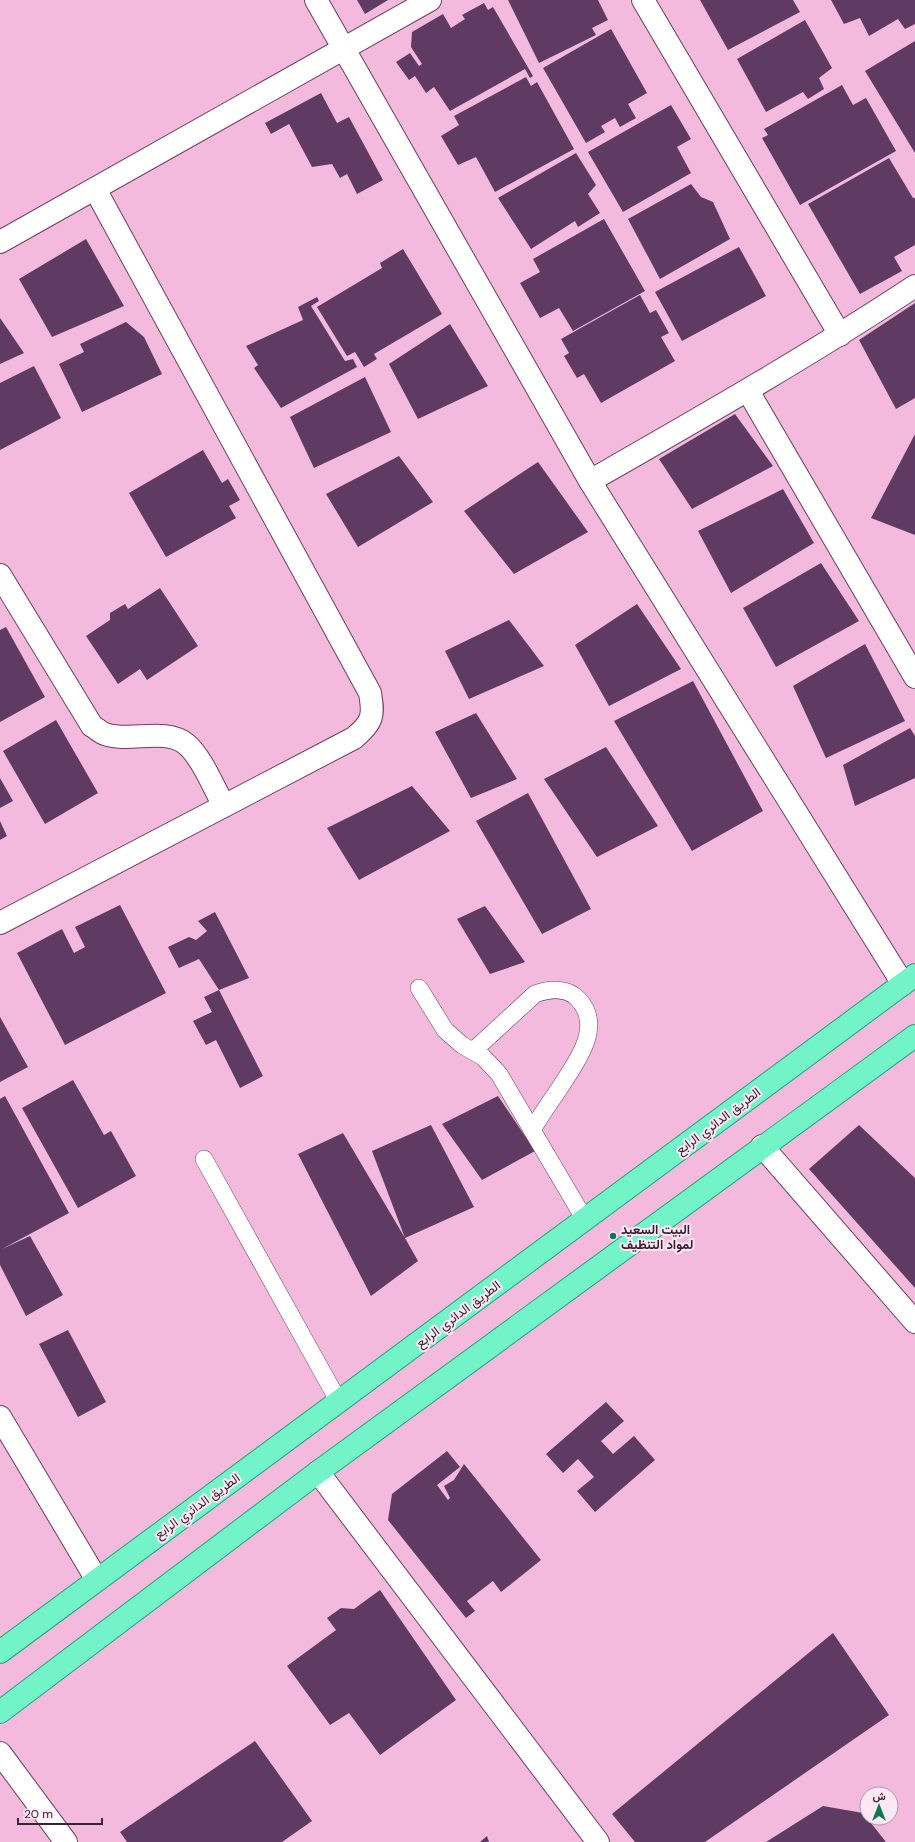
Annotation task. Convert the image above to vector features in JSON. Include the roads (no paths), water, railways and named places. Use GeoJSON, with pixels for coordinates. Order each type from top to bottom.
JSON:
{"type":"FeatureCollection","features":[{"type":"Feature","properties":{"kind":"main road","name":"الطريق الدائري الرابع"},"geometry":{"type":"LineString","coordinates":[[0,1652],[909,980]]}},
{"type":"Feature","properties":{"kind":"main road"},"geometry":{"type":"LineString","coordinates":[[0,1712],[318,1472],[762,1146],[915,1036]]}},
{"type":"Feature","properties":{"kind":"street"},"geometry":{"type":"LineString","coordinates":[[316,0],[590,481],[909,980]]}},
{"type":"Feature","properties":{"kind":"street"},"geometry":{"type":"LineString","coordinates":[[0,242],[343,47],[430,0]]}},
{"type":"Feature","properties":{"kind":"street"},"geometry":{"type":"LineString","coordinates":[[643,0],[840,335]]}},
{"type":"Feature","properties":{"kind":"street"},"geometry":{"type":"LineString","coordinates":[[0,923],[354,738],[368,727],[373,712],[370,693],[95,189]]}},
{"type":"Feature","properties":{"kind":"street"},"geometry":{"type":"LineString","coordinates":[[590,481],[748,391],[840,335],[915,286]]}},
{"type":"Feature","properties":{"kind":"street"},"geometry":{"type":"LineString","coordinates":[[748,391],[915,677]]}},
{"type":"Feature","properties":{"kind":"street"},"geometry":{"type":"LineString","coordinates":[[3,589],[92,726],[105,734],[124,737],[167,736],[185,743],[198,759],[224,806]]}},
{"type":"Feature","properties":{"kind":"street"},"geometry":{"type":"LineString","coordinates":[[762,1146],[915,1322]]}},
{"type":"Feature","properties":{"kind":"street"},"geometry":{"type":"LineString","coordinates":[[0,1417],[97,1580]]}},
{"type":"Feature","properties":{"kind":"street"},"geometry":{"type":"LineString","coordinates":[[318,1472],[598,1842]]}},
{"type":"Feature","properties":{"kind":"street"},"geometry":{"type":"LineString","coordinates":[[0,1753],[66,1842]]}},
{"type":"Feature","properties":{"kind":"lane"},"geometry":{"type":"LineString","coordinates":[[419,988],[444,1030],[462,1045],[483,1057],[499,1074],[585,1220]]}},
{"type":"Feature","properties":{"kind":"lane"},"geometry":{"type":"LineString","coordinates":[[473,1051],[535,994],[545,991],[565,991],[575,995],[583,1004],[588,1014],[589,1025],[584,1048],[532,1130]]}},
{"type":"Feature","properties":{"kind":"lane"},"geometry":{"type":"LineString","coordinates":[[204,1159],[339,1402]]}},
{"type":"Feature","properties":{"kind":"place","name":"البيت السعيد لمواد التنظيف"},"geometry":{"type":"Point","coordinates":[613,1236]}}]}
